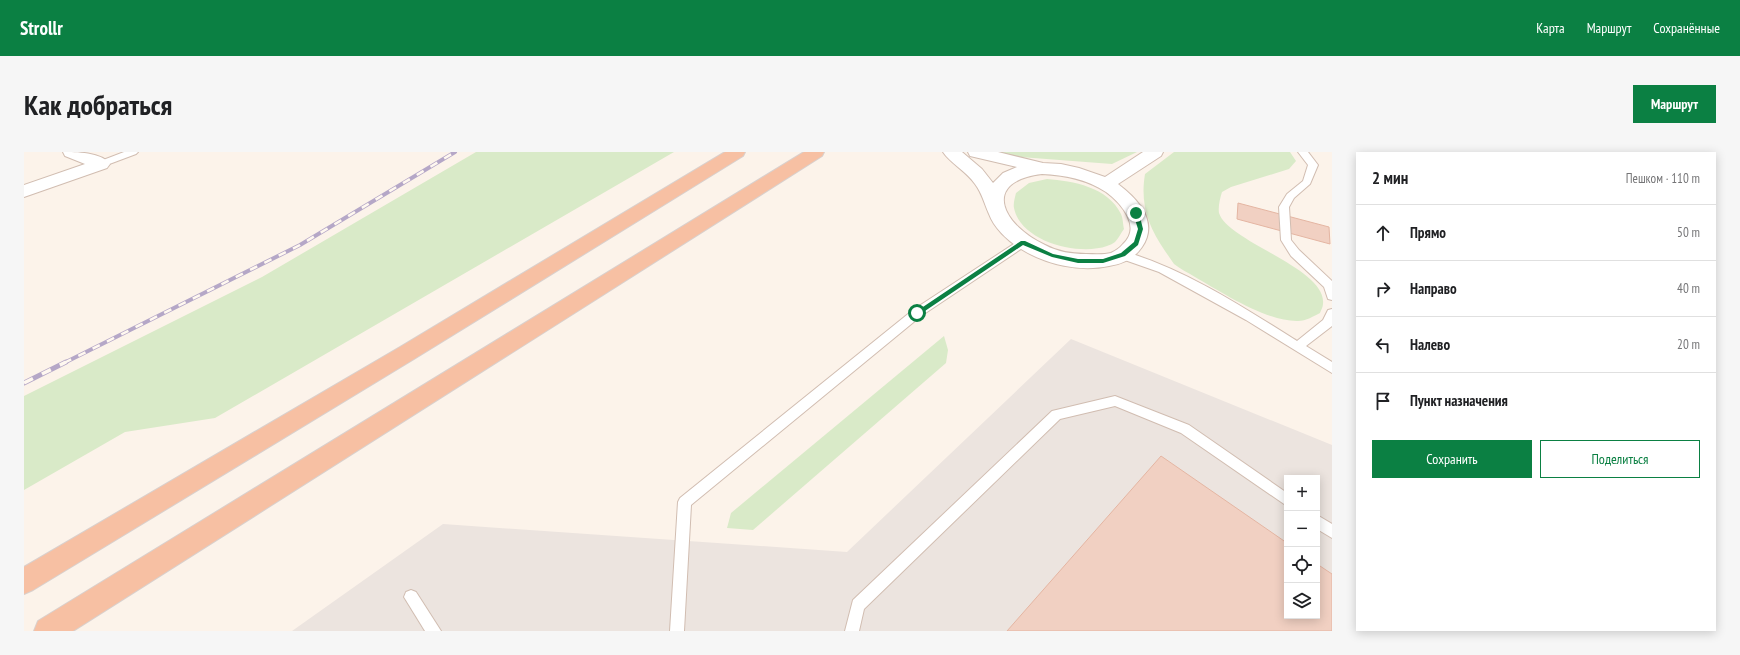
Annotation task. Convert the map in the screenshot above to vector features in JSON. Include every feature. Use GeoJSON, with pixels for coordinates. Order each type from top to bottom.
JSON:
{"type":"FeatureCollection","features":[{"type":"Feature","properties":{"kind":"highway"},"geometry":{"type":"LineString","coordinates":[[24,581],[414,348],[737,152]]}},
{"type":"Feature","properties":{"kind":"highway"},"geometry":{"type":"LineString","coordinates":[[48,631],[816,152]]}},
{"type":"Feature","properties":{"kind":"street"},"geometry":{"type":"LineString","coordinates":[[71,152],[101,164]]}},
{"type":"Feature","properties":{"kind":"street"},"geometry":{"type":"LineString","coordinates":[[951,152],[970,165],[982,179],[994,202],[999,217],[1010,232],[1023,242],[1052,256],[1078,261],[1103,261],[1123,255],[1136,243],[1141,229],[1136,213],[1124,197],[1106,184],[1085,175],[1063,169],[1041,168],[976,152]]}},
{"type":"Feature","properties":{"kind":"street"},"geometry":{"type":"LineString","coordinates":[[1106,184],[1154,152]]}},
{"type":"Feature","properties":{"kind":"street"},"geometry":{"type":"LineString","coordinates":[[24,191],[101,164]]}},
{"type":"Feature","properties":{"kind":"street"},"geometry":{"type":"LineString","coordinates":[[994,202],[997,189],[1006,178],[1022,171],[1041,168]]}},
{"type":"Feature","properties":{"kind":"lane"},"geometry":{"type":"LineString","coordinates":[[101,164],[133,152]]}},
{"type":"Feature","properties":{"kind":"lane"},"geometry":{"type":"LineString","coordinates":[[1303,152],[1313,165],[1307,182],[1290,196],[1284,207],[1286,240],[1295,253],[1329,285],[1332,296]]}},
{"type":"Feature","properties":{"kind":"lane"},"geometry":{"type":"LineString","coordinates":[[677,631],[684,502],[917,313],[1023,242]]}},
{"type":"Feature","properties":{"kind":"lane"},"geometry":{"type":"LineString","coordinates":[[1123,255],[1163,269],[1250,317],[1332,368]]}},
{"type":"Feature","properties":{"kind":"lane"},"geometry":{"type":"LineString","coordinates":[[1298,346],[1328,323],[1332,313]]}},
{"type":"Feature","properties":{"kind":"lane"},"geometry":{"type":"LineString","coordinates":[[852,631],[858,605],[1056,415],[1115,401],[1185,429],[1284,498]]}},
{"type":"Feature","properties":{"kind":"lane"},"geometry":{"type":"LineString","coordinates":[[1320,523],[1332,532]]}},
{"type":"Feature","properties":{"kind":"lane"},"geometry":{"type":"LineString","coordinates":[[411,597],[434,631]]}},
{"type":"Feature","properties":{"kind":"shaded area"},"geometry":{"type":"Polygon","coordinates":[[[1071,339],[1332,445],[1332,631],[292,631],[443,524],[847,552],[1071,339]]]}},
{"type":"Feature","properties":{"kind":"green space"},"geometry":{"type":"Polygon","coordinates":[[[476,152],[674,152],[215,418],[125,432],[24,490],[24,396],[262,277],[476,152]]]}},
{"type":"Feature","properties":{"kind":"green space"},"geometry":{"type":"Polygon","coordinates":[[[996,152],[1137,152],[1112,164],[1020,157],[996,152]]]}},
{"type":"Feature","properties":{"kind":"green space"},"geometry":{"type":"Polygon","coordinates":[[[1174,152],[1290,152],[1296,161],[1289,169],[1231,187],[1222,192],[1219,202],[1219,213],[1226,224],[1294,267],[1310,279],[1320,291],[1323,304],[1320,313],[1301,321],[1272,317],[1231,298],[1174,264],[1159,242],[1150,224],[1145,205],[1144,185],[1145,174],[1174,152]]]}},
{"type":"Feature","properties":{"kind":"green space"},"geometry":{"type":"Polygon","coordinates":[[[1047,179],[1089,187],[1108,197],[1115,205],[1123,219],[1124,229],[1115,242],[1095,249],[1067,247],[1053,244],[1039,238],[1028,230],[1019,220],[1014,208],[1016,193],[1029,183],[1047,179]]]}},
{"type":"Feature","properties":{"kind":"green space"},"geometry":{"type":"Polygon","coordinates":[[[944,336],[948,350],[946,363],[753,530],[727,528],[731,513],[944,336]]]}},
{"type":"Feature","properties":{"kind":"building"},"geometry":{"type":"Polygon","coordinates":[[[1238,203],[1329,227],[1330,244],[1237,219],[1238,203]]]}},
{"type":"Feature","properties":{"kind":"building"},"geometry":{"type":"Polygon","coordinates":[[[1161,456],[1284,541],[1284,619],[1320,619],[1320,566],[1332,574],[1332,631],[1007,631],[1161,456]]]}},
{"type":"Feature","properties":{"kind":"railway"},"geometry":{"type":"LineString","coordinates":[[24,383],[300,245],[455,152]]}},
{"type":"Feature","properties":{"kind":"route"},"geometry":{"type":"LineString","coordinates":[[917,313],[1023,242],[1052,256],[1078,261],[1103,261],[1123,255],[1136,243],[1141,229],[1136,213]]}}]}
